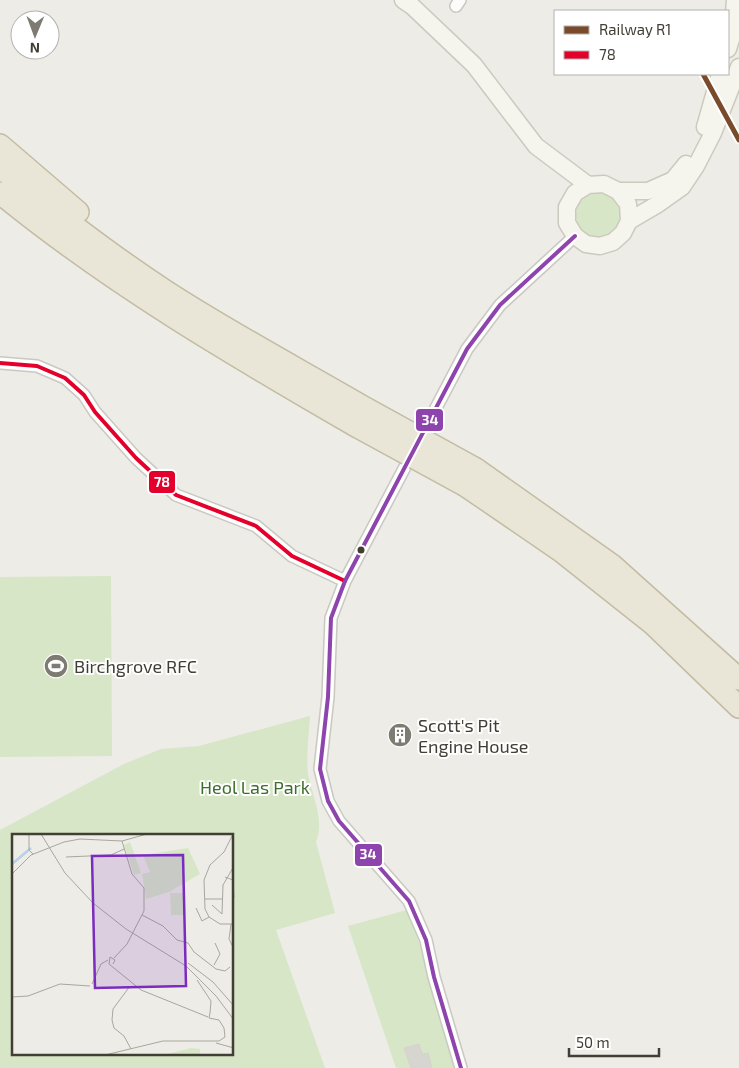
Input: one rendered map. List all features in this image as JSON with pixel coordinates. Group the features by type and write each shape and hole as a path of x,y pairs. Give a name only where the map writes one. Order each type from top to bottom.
{"highway":[{"path":"0,146 102,233 170,286 279,358 362,417"},
{"path":"0,167 51,209 166,291 279,358"},
{"path":"0,192 32,219"},
{"path":"0,198 164,312 210,341 362,417 471,478 612,565 739,679"},
{"path":"471,478 653,624 739,707"}],"main road":[{"path":"403,0 412,6 474,65 536,146 588,185"},
{"path":"729,46 738,22 734,13 734,0"},
{"path":"629,221 682,187 696,166 713,133 739,67"},
{"path":"618,191 648,191 673,180 686,164 704,130 720,75"},
{"path":"604,184 618,191 628,204 629,221 624,233 613,242 600,246 586,244 575,236 567,223 568,207 575,193 588,185 604,184"}],"street":[{"path":"461,1068 436,987 426,940 413,908 390,878 339,821 328,801 320,768 328,697 331,618 345,581 466,349 500,305 575,236"},
{"path":"0,363 37,366 65,378 84,396 113,441 176,495 256,526 292,556 345,581"}],"green space":[{"path":"594,193 602,193 614,199 620,215 614,231 602,237 594,237 582,231 576,219 576,211 582,199"},
{"name":"Birchgrove RFC","path":"111,576 112,756 0,757 0,577"},
{"name":"Heol Las Park","path":"310,716 307,767 317,808 319,825 316,842 335,913 276,930 325,1068 0,1068 0,830 124,764 161,749 199,746"},
{"path":"407,910 427,964 457,1068 396,1068 348,926"}],"building":[{"name":"Scott's Pit Engine House","path":"401,726 409,738 405,740 407,743 404,746 403,743 399,745 391,732"},
{"path":"419,1044 422,1054 428,1053 432,1068 411,1068 404,1048"}],"rail line":[{"name":"R1","path":"704,75 739,140"}],"transit line":[{"name":"34","path":"461,1068 434,977 426,940 409,901 339,821 328,801 320,769 328,697 331,618 345,581 467,349 500,305 575,236"},
{"name":"78","path":"0,363 37,366 65,378 84,395 95,412 136,458 176,495 256,526 292,556 345,581"}],"place":[{"name":"Birchgrove RFC","path":"56,666"},
{"name":"Scott's Pit Engine House","path":"400,735"}]}
